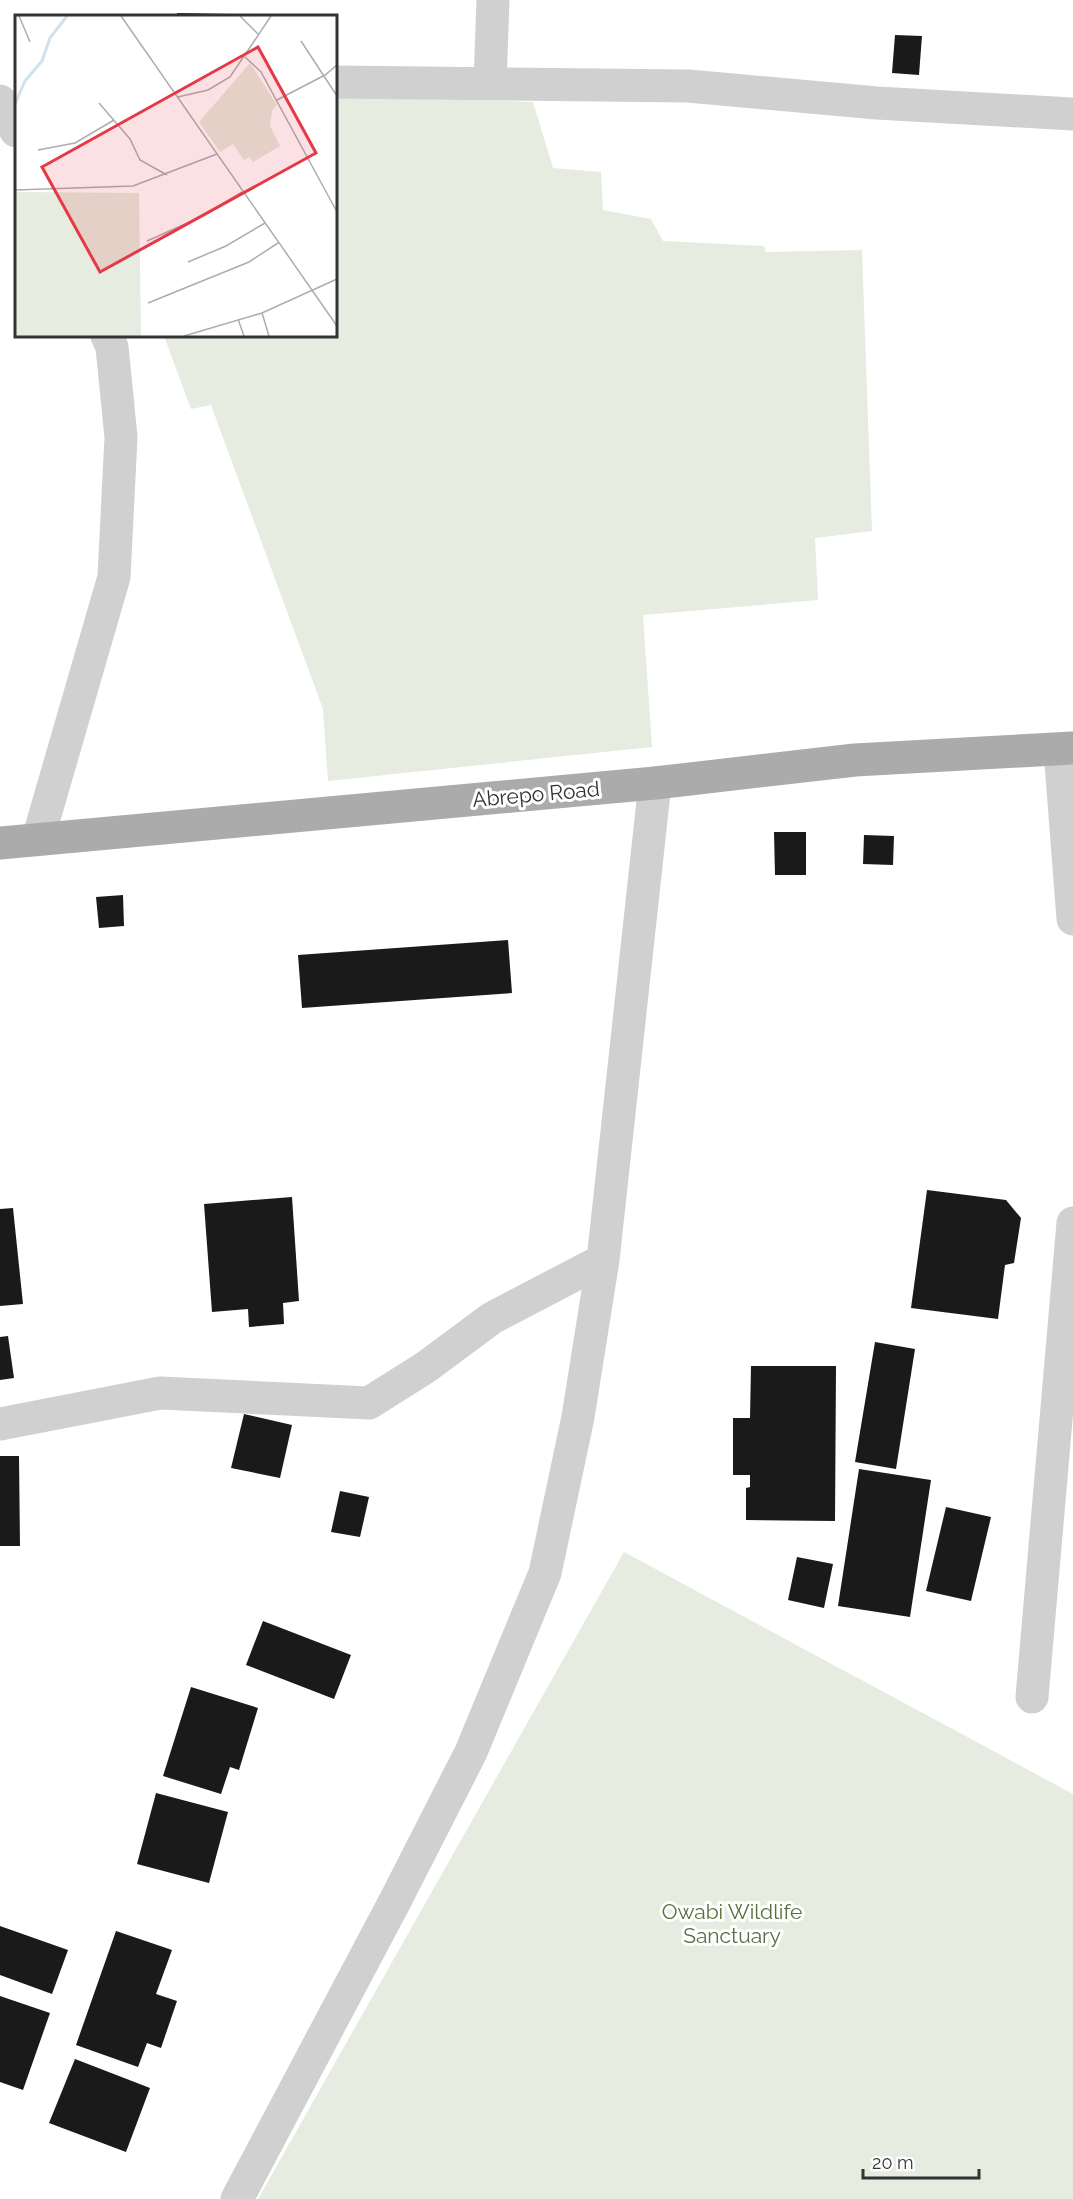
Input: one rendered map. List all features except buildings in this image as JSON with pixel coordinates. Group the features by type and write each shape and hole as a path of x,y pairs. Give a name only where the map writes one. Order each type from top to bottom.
{"main road":[{"name":"Abrepo Road","path":"0,843 655,783 855,760 1066,749"}],"street":[{"path":"490,83 493,0"},
{"path":"338,82 688,87 877,103 1073,114"},
{"path":"0,101 15,129"},
{"path":"38,839 114,577 122,437 112,347 108,338"},
{"path":"1066,749 1073,920"},
{"path":"237,2199 390,1911 471,1752 545,1573 578,1417 603,1260 655,783"},
{"path":"1032,1697 1073,1223"},
{"path":"0,1424 160,1393 369,1403 426,1367 492,1318 603,1260"}],"green space":[{"path":"338,98 533,102 553,168 601,172 603,210 651,219 663,241 764,246 766,252 862,250 872,531 815,538 818,600 643,615 652,747 328,781 323,709 211,405 191,409 165,338 338,338"},
{"name":"Owabi Wildlife Sanctuary","path":"624,1552 1073,1794 1073,2199 258,2199"}]}
